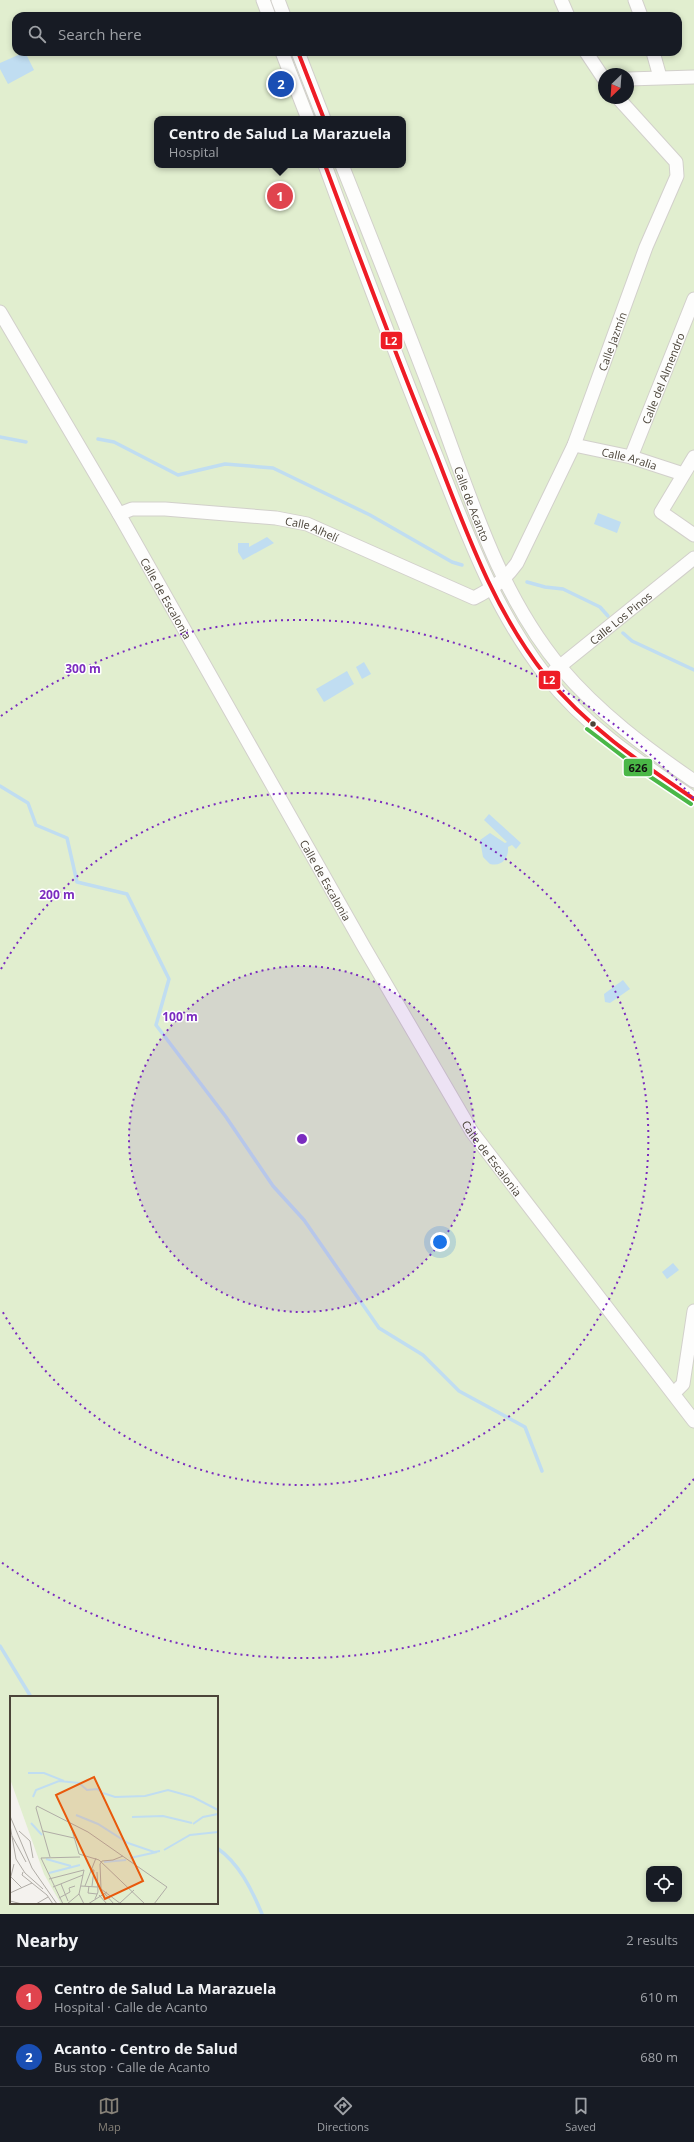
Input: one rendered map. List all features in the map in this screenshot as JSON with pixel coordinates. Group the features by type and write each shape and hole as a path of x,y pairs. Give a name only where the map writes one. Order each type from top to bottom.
{"street":[{"path":"263,0 268,12"},
{"path":"278,0 282,12"},
{"path":"561,0 566,12"},
{"path":"635,0 640,12"},
{"path":"284,56 307,116"},
{"path":"300,56 323,116"},
{"path":"589,56 598,70"},
{"path":"654,56 660,77"},
{"path":"634,78 694,77"},
{"name":"Calle Jazmín","path":"491,589 505,579 517,563 574,445 646,248 677,176 676,162 623,104"},
{"name":"Calle de Acanto","path":"326,168 395,354 491,589 508,621 547,677 591,724 650,768 694,798"},
{"name":"Calle de Acanto","path":"343,168 411,338 490,548 522,612 560,666 602,712 694,781"},
{"name":"Calle del Almendro","path":"631,457 694,299"},
{"name":"Calle de Escalonia","path":"0,312 119,514 364,947 472,1132 694,1421"},
{"name":"Calle Aralia","path":"574,445 631,457 683,474"},
{"path":"694,457 661,512 694,535"},
{"name":"Calle Alhelí","path":"119,514 132,509 165,509 276,518 307,524 474,598 491,589"},
{"name":"Calle Los Pinos","path":"547,677 694,558"},
{"path":"674,1393 683,1384 694,1311"}],"green space":[{"path":"0,0 694,0 694,1914 0,1914"}],"water":[{"path":"16,56 27,56 34,70 8,84 0,69 0,63"},
{"path":"598,513 621,522 617,533 594,524"},
{"path":"267,537 274,543 243,560 238,552 238,543 249,543 249,547"},
{"path":"364,662 371,674 362,679 356,667"},
{"path":"347,671 354,684 324,702 316,689"},
{"path":"489,814 521,843 516,849 512,845 508,847 507,855 504,861 494,865 490,864 483,857 480,840 490,833 505,843 507,842 484,820"},
{"path":"623,980 630,989 610,1003 605,1002 604,994"},
{"path":"673,1263 679,1270 667,1279 662,1272"}],"waterway":[{"path":"0,437 26,442"},
{"path":"98,439 114,442 178,475 225,464 273,468 370,515 452,562 462,565"},
{"path":"527,582 545,587 563,589 600,607 608,616"},
{"path":"623,633 632,641 694,670"},
{"path":"0,786 28,803 36,825 67,838 77,882 127,894 169,979 156,1025 226,1117 273,1186 304,1220 379,1328 423,1355 459,1391 525,1427 542,1471"},
{"path":"0,1646 30,1696"},
{"path":"218,1849 232,1861 238,1869 254,1896 262,1914"}],"transit line":[{"name":"L2","path":"300,56 323,116"},
{"name":"L2","path":"326,168 393,346 470,541 511,625 546,676 579,712 635,758 694,799"},
{"name":"626","path":"587,729 646,774 691,804"}],"place":[{"name":"Acanto - Centro de Salud","path":"281,84"},
{"name":"Centro de Salud La Marazuela","path":"280,196"}]}
